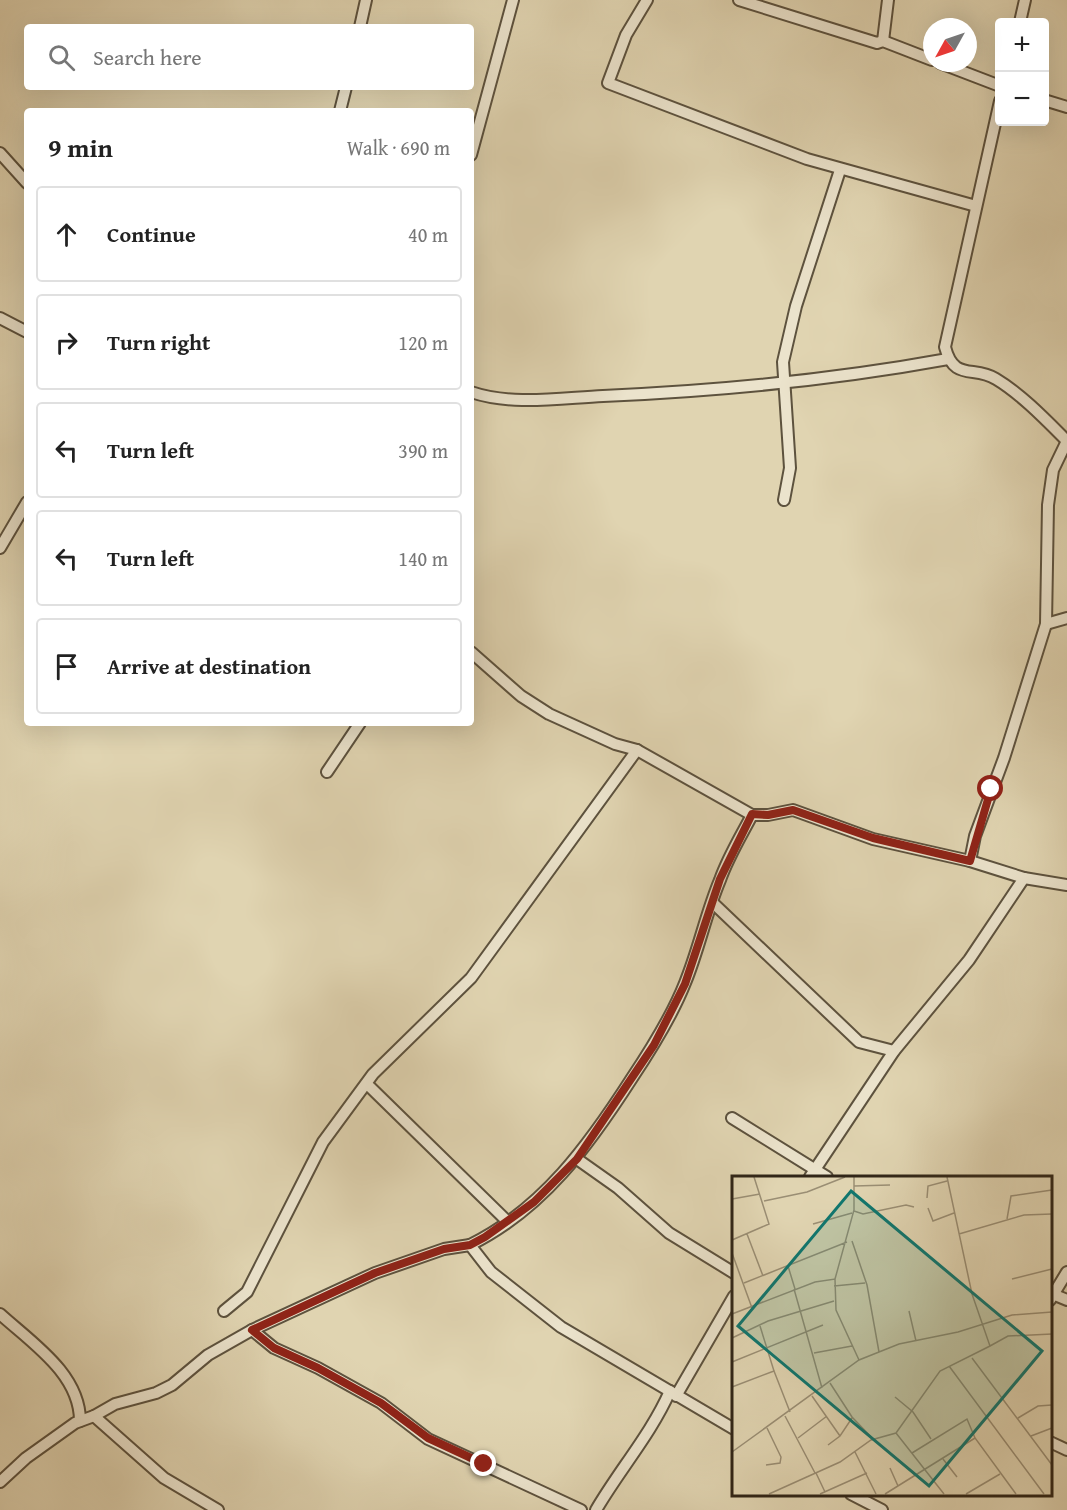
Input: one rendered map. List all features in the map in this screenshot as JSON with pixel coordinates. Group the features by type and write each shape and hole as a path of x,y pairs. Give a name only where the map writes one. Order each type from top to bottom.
{"street":[{"path":"361,24 366,0"},
{"path":"474,144 513,0"},
{"path":"647,0 626,35 608,83 840,170 976,206"},
{"path":"739,0 877,43 883,41 923,57"},
{"path":"883,41 888,0"},
{"path":"1021,18 1025,0"},
{"path":"963,72 995,84"},
{"path":"341,108 345,90"},
{"path":"1049,102 1067,107"},
{"path":"970,861 975,836 1004,758 1046,624 1048,505 1053,470 1067,441 994,378 956,369 948,359 945,347 995,119"},
{"path":"0,153 24,180"},
{"path":"784,500 790,468 783,362 796,306 840,170"},
{"path":"0,318 24,330"},
{"path":"474,393 486,397 537,399 685,393 871,373 948,359"},
{"path":"0,548 24,507"},
{"path":"1046,624 1067,618"},
{"path":"474,655 521,696 549,714 615,744 637,750 752,814 768,815 793,810 873,838 970,861 1024,879 1067,885"},
{"path":"327,772 358,726"},
{"path":"224,1311 247,1292 322,1142 373,1074 471,978 637,750"},
{"path":"0,1482 26,1458 80,1421 115,1404 156,1393 172,1385 208,1355 252,1330 375,1273 444,1249 470,1245 534,1202 577,1159 654,1045 685,984 720,879 752,814"},
{"path":"732,1118 812,1174 894,1051 969,960 1024,879"},
{"path":"712,903 859,1042 894,1051"},
{"path":"370,1087 507,1221"},
{"path":"577,1159 618,1188 669,1233 732,1272"},
{"path":"470,1245 490,1272 561,1327 732,1428"},
{"path":"1067,1272 1052,1295 1067,1300"},
{"path":"596,1510 629,1455 657,1420 732,1299"},
{"path":"0,1314 55,1365 70,1383 80,1406 80,1421"},
{"path":"252,1330 274,1348 318,1368 381,1403 428,1438 581,1510"},
{"path":"94,1416 164,1478 218,1510"},
{"path":"1052,1443 1067,1450"},
{"path":"853,1495 882,1510"}],"route":[{"path":"484,1464 428,1438 381,1403 318,1368 274,1348 252,1330 300,1310 375,1273 444,1249 470,1245 534,1202 577,1159 654,1045 685,984 720,879 752,814 768,815 783,810 793,810 873,838 970,861 975,836 991,789"}]}
